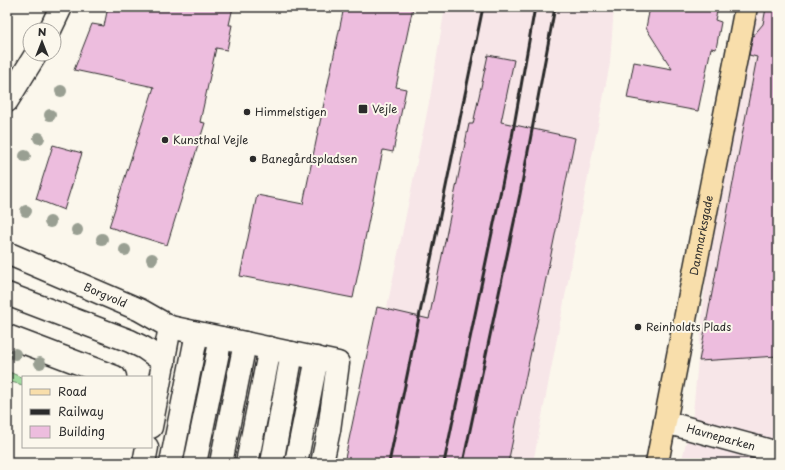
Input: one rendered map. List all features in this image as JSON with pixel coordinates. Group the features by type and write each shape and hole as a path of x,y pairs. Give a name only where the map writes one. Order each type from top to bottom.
{"main road":[{"name":"Danmarksgade","path":"656,463 746,7"}],"street":[{"path":"54,22 61,7"},
{"path":"7,101 31,62"},
{"name":"Borgvold","path":"7,253 140,310 170,327 327,361"},
{"path":"7,294 130,341 144,348 164,362"},
{"path":"152,415 154,392 164,362 170,327"},
{"path":"171,463 197,333"},
{"path":"7,336 112,376"},
{"path":"195,463 221,338"},
{"path":"221,463 245,343"},
{"path":"247,463 270,348"},
{"path":"272,463 292,353"},
{"path":"296,463 327,361"},
{"path":"322,463 329,430 327,361"},
{"name":"Havneparken","path":"665,422 778,453"},
{"path":"144,463 148,448"}],"shaded area":[{"path":"445,7 614,7 610,63 533,463 355,463 430,98"},
{"path":"746,7 778,7 778,463 681,463 693,413 724,80"}],"green space":[{"path":"7,371 22,378 22,385 7,381"}],"building":[{"path":"108,7 233,7 229,25 232,25 227,50 216,48 200,122 205,123 167,245 109,227 154,87 74,70 92,24 104,26"},
{"path":"344,7 413,7 396,87 406,89 393,152 383,150 353,298 240,276 257,195 303,204"},
{"path":"650,7 718,7 715,20 721,22 716,49 711,48 698,111 627,98 634,62 672,69 646,28"},
{"path":"778,7 778,356 699,361 757,57 749,55 753,36 763,24 766,8 776,9"},
{"path":"488,55 514,60 501,122 575,138 508,463 344,463 377,307 429,319 469,124 473,124"},
{"path":"53,145 82,153 64,210 36,199"}],"railway":[{"path":"389,463 483,7"},
{"path":"444,463 512,137 535,7"},
{"path":"463,463 520,194 555,7"}],"place":[{"name":"Vejle","path":"363,109"},
{"name":"Himmelstigen","path":"247,112"},
{"name":"Kunsthal Vejle","path":"165,140"},
{"name":"Banegårdspladsen","path":"253,159"},
{"name":"Reinholdts Plads","path":"638,327"}]}
